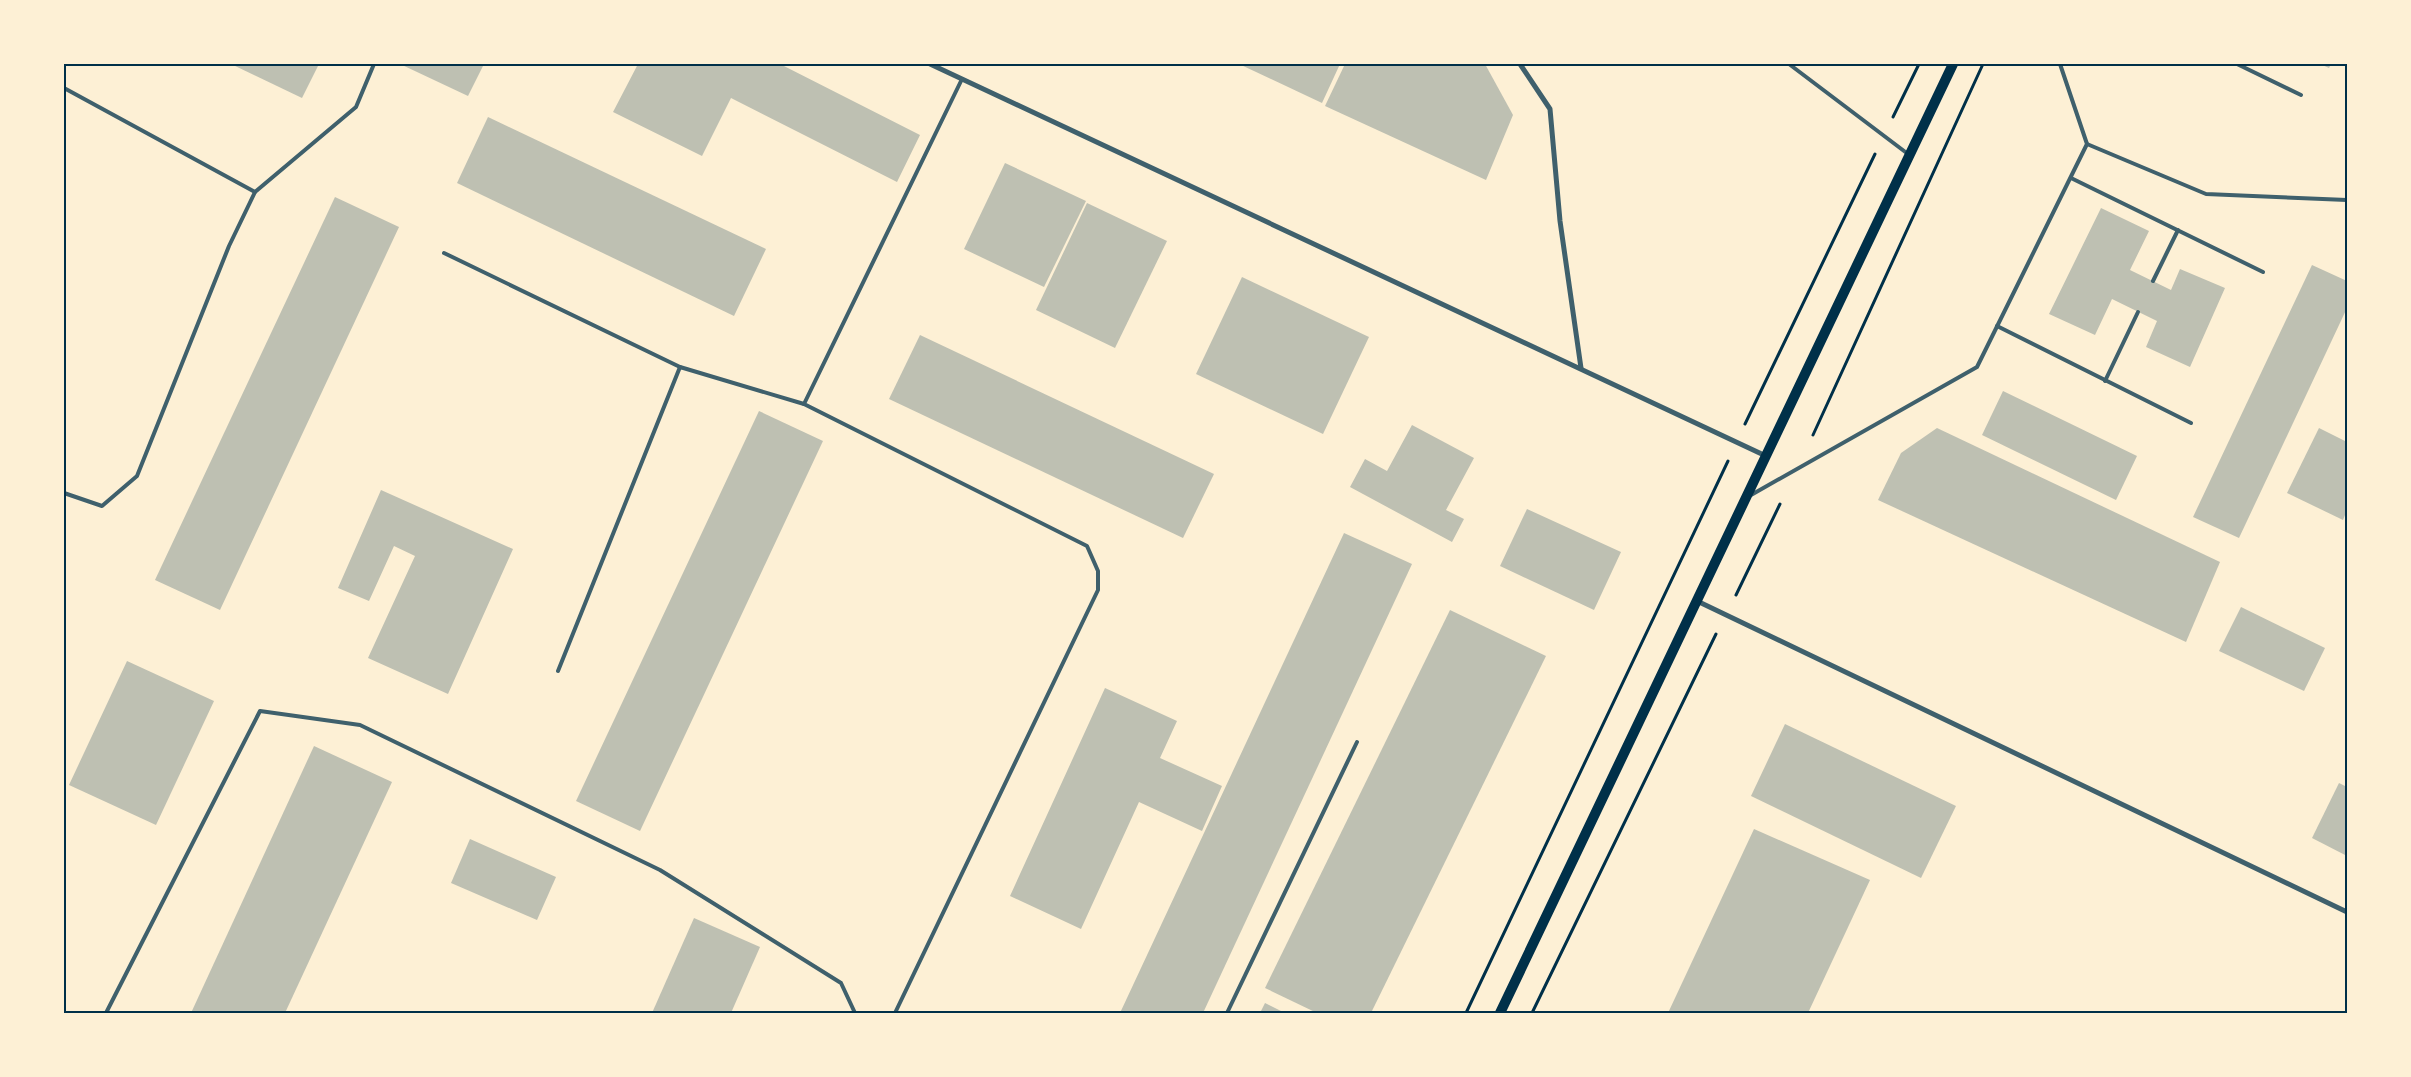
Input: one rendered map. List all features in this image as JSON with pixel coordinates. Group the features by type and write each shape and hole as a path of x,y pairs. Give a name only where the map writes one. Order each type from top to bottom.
{"main road":[{"path":"1500,1013 1953,64"}],"street":[{"path":"930,64 1766,456"},
{"path":"1520,64 1550,109 1560,221 1581,368"},
{"path":"1697,601 2347,912"}],"lane":[{"path":"64,493 102,506 137,476 229,246 255,192 356,107 374,64"},
{"path":"1790,64 1910,155"},
{"path":"1746,498 1977,367 2087,144 2060,64"},
{"path":"2237,64 2301,95"},
{"path":"804,404 962,79"},
{"path":"64,88 255,192"},
{"path":"2087,144 2206,194 2347,200"},
{"path":"2071,178 2263,272"},
{"path":"2153,281 2178,230"},
{"path":"444,253 680,367 804,404 1087,546 1098,571 1098,590 895,1013"},
{"path":"2105,380 2138,312"},
{"path":"1998,326 2191,423"},
{"path":"558,671 680,367"},
{"path":"106,1013 260,711 360,726 660,870 841,983 855,1013"},
{"path":"1227,1013 1357,742"}],"path":[{"path":"1466,1013 1736,442 1919,64"},
{"path":"1532,1013 1798,468 1983,64"}],"building":[{"path":"231,64 319,64 302,98"},
{"path":"400,64 484,64 468,96"},
{"path":"638,64 780,64 920,135 897,182 731,98 702,156 613,112"},
{"path":"1239,64 1340,64 1322,103"},
{"path":"1345,64 1485,64 1513,115 1486,180 1325,106"},
{"path":"2320,64 2331,64 2329,68"},
{"path":"488,117 766,249 734,316 457,183"},
{"path":"1005,163 1086,201 1044,287 964,249"},
{"path":"335,197 399,227 220,610 155,580"},
{"path":"1087,203 1167,241 1115,348 1036,310"},
{"path":"2101,208 2149,231 2130,270 2171,290 2180,269 2225,288 2190,367 2146,347 2157,321 2112,299 2095,335 2049,314"},
{"path":"2312,265 2347,281 2347,308 2239,538 2193,517"},
{"path":"1242,277 1369,337 1323,434 1196,374"},
{"path":"920,335 1214,474 1183,538 889,399"},
{"path":"2003,391 2137,456 2116,500 1982,435"},
{"path":"759,411 823,441 640,831 576,801"},
{"path":"1412,425 1474,458 1446,510 1464,519 1452,542 1350,487 1365,459 1387,471"},
{"path":"1937,428 2220,562 2186,642 1878,500 1901,453"},
{"path":"2319,428 2347,442 2347,510 2343,520 2287,493"},
{"path":"381,490 513,549 448,694 368,658 415,556 394,546 369,601 338,588"},
{"path":"1527,509 1621,552 1594,610 1500,566"},
{"path":"1344,533 1412,564 1203,1013 1120,1013"},
{"path":"2241,607 2325,648 2304,691 2219,651"},
{"path":"1450,610 1546,656 1371,1013 1317,1013 1265,988"},
{"path":"127,661 214,701 156,825 69,785"},
{"path":"1105,688 1177,721 1160,758 1222,786 1202,831 1139,802 1081,929 1010,896"},
{"path":"1785,724 1956,806 1921,878 1751,796"},
{"path":"314,746 392,782 285,1013 191,1013"},
{"path":"2339,783 2347,787 2347,856 2312,838"},
{"path":"1754,829 1870,880 1808,1013 1668,1013"},
{"path":"470,839 556,877 537,920 451,883"},
{"path":"694,918 760,947 731,1013 652,1013"},
{"path":"1265,1003 1285,1013 1260,1013"}]}
